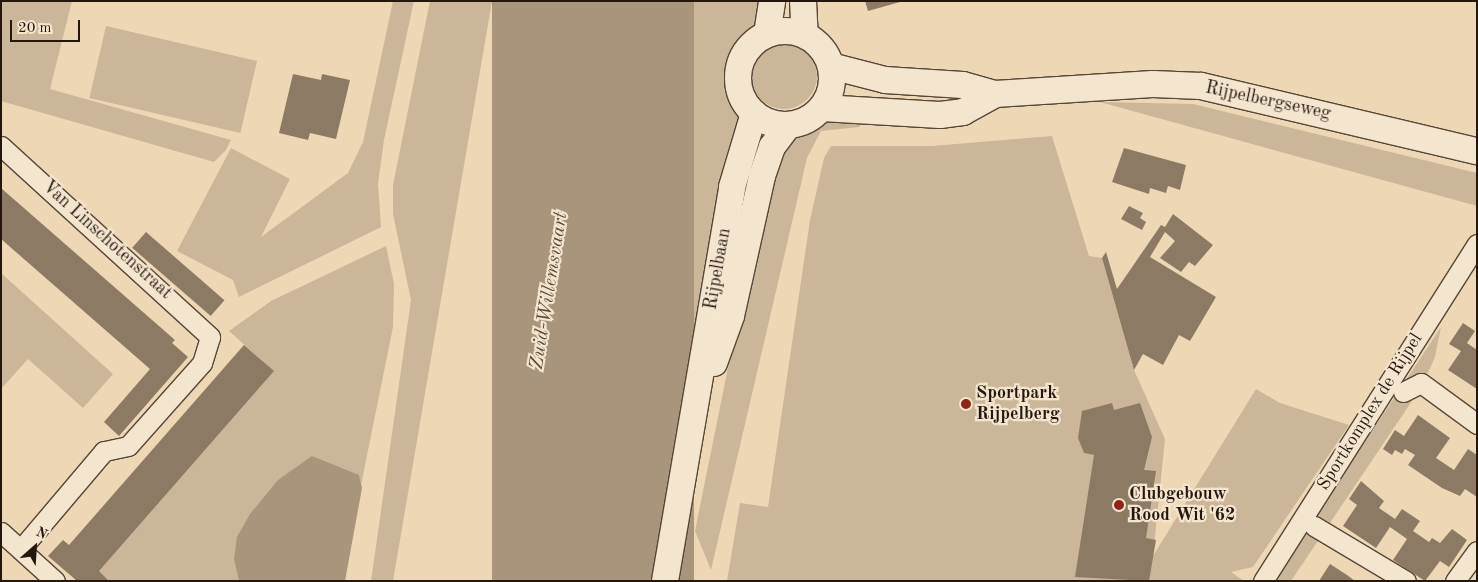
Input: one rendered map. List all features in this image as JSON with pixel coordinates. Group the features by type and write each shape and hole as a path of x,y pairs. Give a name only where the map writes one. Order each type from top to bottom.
{"main road":[{"path":"768,34 772,1"},
{"path":"803,1 805,35"},
{"path":"768,34 805,35 821,48 831,66 829,95 822,108 787,126 754,114 739,90 740,63 756,40 768,34"},
{"name":"Rijpelbergseweg","path":"831,66 885,80 964,84 995,94 1153,84 1201,86 1477,151"},
{"name":"Rijpelbergseweg","path":"822,108 940,115 964,112 995,94"},
{"name":"Rijpelbaan","path":"665,581 732,187 754,114"},
{"name":"Rijpelbaan","path":"691,427 731,316 762,176 772,147 787,126"}],"street":[{"name":"Van Linschotenstraat","path":"1,146 210,337 209,348 196,370 128,446 104,451 21,549"},
{"name":"Sportkomplex de Rijpel","path":"1263,581 1477,244"},
{"path":"1404,392 1421,383 1477,424"},
{"path":"1314,526 1406,581"},
{"path":"1,532 55,581"},
{"path":"1455,581 1477,551"}],"shaded area":[{"path":"1,1 72,1 50,89 231,140 226,150 214,162 1,101"},
{"path":"393,1 414,1 384,140 378,184 381,227 239,297 233,280 177,251 231,148 290,179 261,237 348,173 363,142"},
{"path":"430,1 492,1 393,581 371,581 411,300 393,214 393,185"},
{"path":"694,1 766,1 759,26 740,40 728,69 728,86 741,118 724,173 650,581 598,581"},
{"path":"106,26 257,61 240,133 89,98"},
{"path":"778,43 790,43 802,48 812,58 817,70 815,89 802,104 790,109 778,109 766,104 756,94 751,82 751,70 756,58 766,48"},
{"path":"1100,102 1193,104 1477,173 1477,206"},
{"path":"824,116 867,116 859,127 821,131 807,158 711,570 695,531 750,259 787,133 803,130"},
{"name":"Sportpark Rijpelberg","path":"1052,136 1089,256 1102,258 1134,370 1165,439 1153,556 1256,389 1280,403 1349,425 1253,567 1231,572 1244,581 727,581 740,503 768,507 810,220 824,158 831,146 932,146"},
{"path":"386,246 394,284 393,327 361,485 359,475 234,560 239,581 106,581 92,568 268,366 229,331 271,301"},
{"path":"1,273 113,374 83,408 28,359 1,389"},
{"path":"1441,327 1435,357 1422,386 1291,581 1273,581"}],"water":[{"name":"Zuid-Willemsvaart","path":"492,1 694,1 694,581 492,581"},
{"path":"312,456 359,475 362,488 345,581 239,581 234,560 237,537 250,514 278,480"}],"building":[{"path":"865,1 900,1 900,2 868,11"},
{"path":"293,74 321,80 322,74 350,80 336,139 310,133 308,140 279,133"},
{"path":"1124,148 1186,165 1180,190 1168,186 1166,193 1150,188 1149,194 1112,182"},
{"path":"1,188 175,340 172,343 188,357 119,436 104,422 150,369 1,239"},
{"path":"1129,206 1143,213 1140,218 1146,222 1142,230 1121,219"},
{"path":"1173,214 1213,245 1195,266 1189,262 1181,272 1160,258 1175,241 1165,232 1150,257 1216,297 1190,341 1179,335 1163,365 1143,354 1134,370 1102,258 1106,252 1117,289 1161,225 1165,227"},
{"path":"146,232 224,300 211,316 132,248"},
{"path":"1463,323 1475,331 1467,343 1477,350 1477,389 1448,370 1461,351 1449,344"},
{"path":"244,345 274,371 99,571 109,581 77,581 48,556 63,540 69,545"},
{"name":"Clubgebouw Rood Wit '62","path":"1112,403 1114,410 1140,403 1152,437 1144,470 1156,471 1146,538 1156,540 1149,581 1075,577 1094,455 1084,453 1078,438 1082,411"},
{"path":"1418,415 1450,438 1436,458 1454,470 1468,449 1477,455 1477,497 1465,489 1460,496 1442,488 1408,465 1415,455 1405,449 1402,454 1395,450 1392,455 1383,449 1395,430 1404,436"},
{"path":"1361,481 1384,501 1379,508 1395,519 1402,509 1420,521 1413,531 1429,542 1432,538 1440,543 1452,529 1467,540 1449,567 1440,561 1425,581 1393,560 1407,539 1390,527 1376,548 1343,526 1357,505 1349,499"},
{"path":"1330,564 1347,575 1355,581 1319,581"}],"place":[{"name":"Sportpark Rijpelberg","path":"966,404"},
{"name":"Clubgebouw Rood Wit '62","path":"1119,505"}]}
